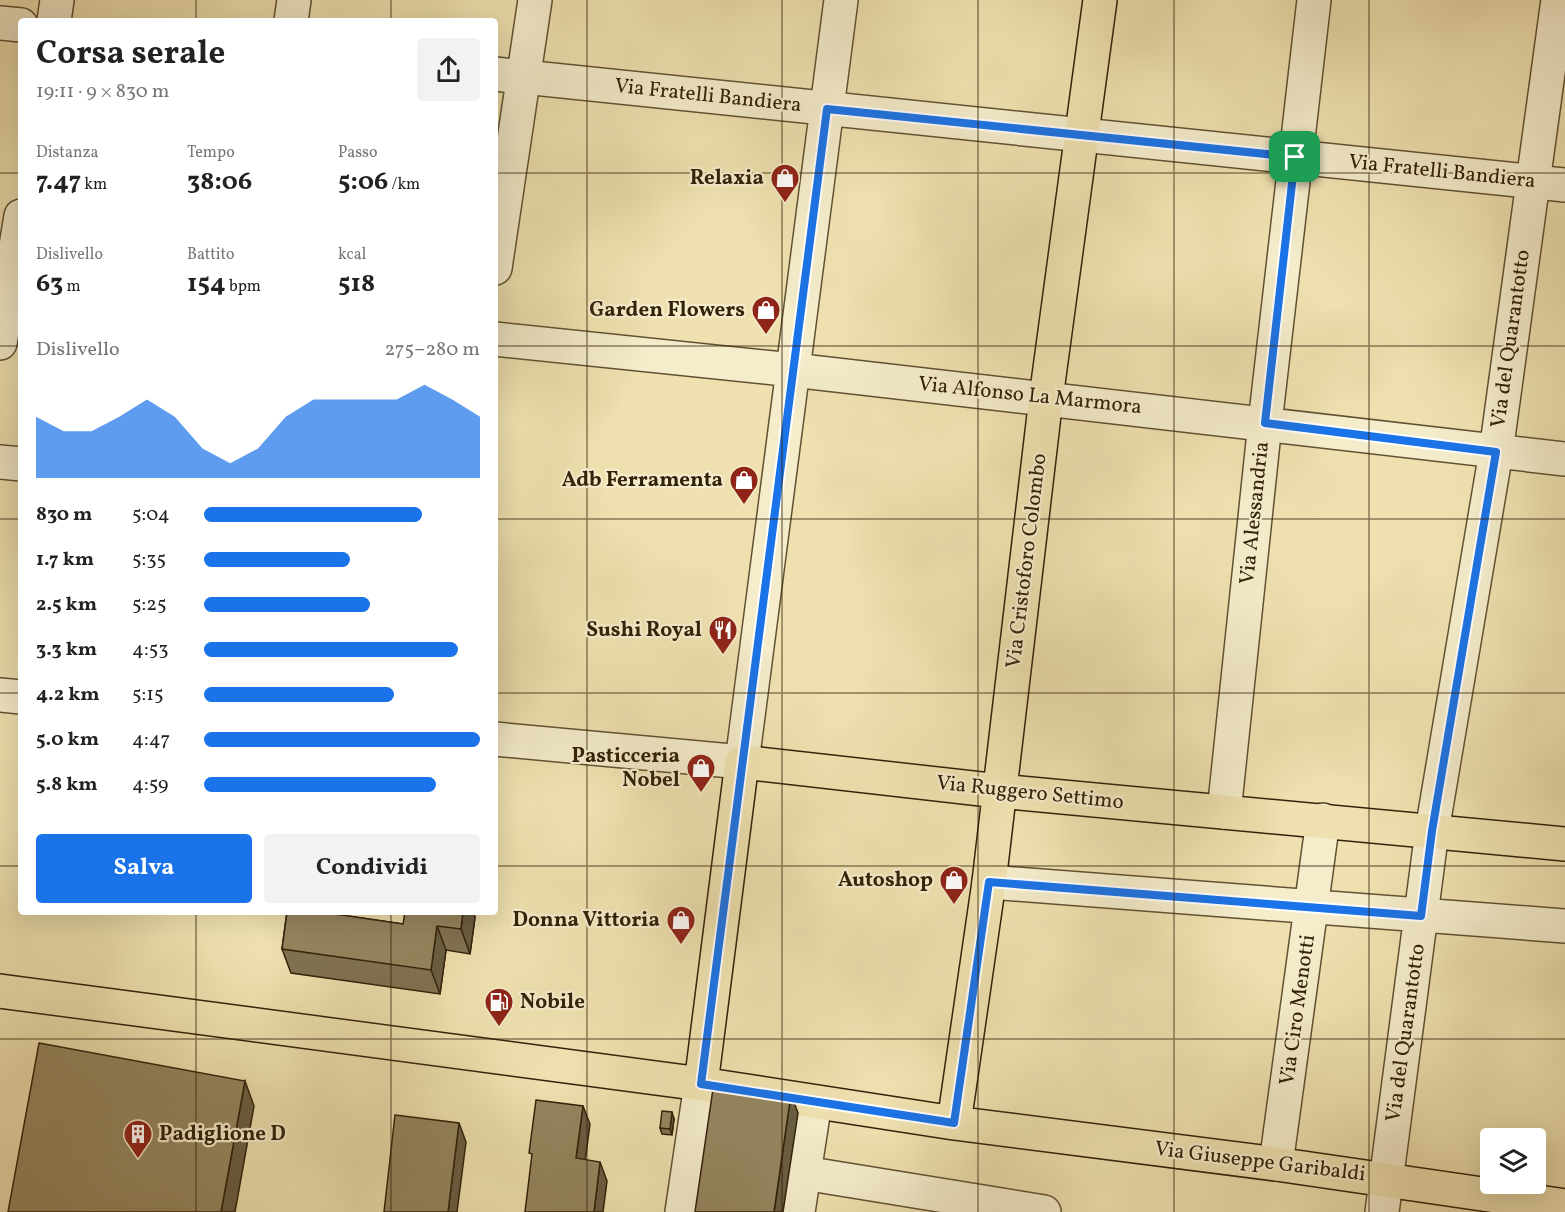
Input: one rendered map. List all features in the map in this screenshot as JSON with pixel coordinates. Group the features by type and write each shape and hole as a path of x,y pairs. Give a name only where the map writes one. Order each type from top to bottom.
{"main road":[{"name":"Via Cristoforo Colombo","path":"954,1123 989,882 1047,398 1101,0"},
{"name":"Via Ruggero Settimo","path":"742,762 999,791 1565,844"},
{"path":"701,1084 742,762"},
{"name":"Via Giuseppe Garibaldi","path":"0,991 701,1084 954,1123 1276,1164 1565,1206"}],"street":[{"path":"54,18 57,0"},
{"path":"291,18 294,0"},
{"path":"498,227 509,76 535,0"},
{"path":"742,762 841,0"},
{"name":"Via Alessandria","path":"1224,812 1265,423 1314,0"},
{"name":"Via del Quarantotto","path":"1382,1212 1432,831 1496,452 1558,0"},
{"path":"0,23 18,25"},
{"name":"Via Fratelli Bandiera","path":"509,76 1565,185"},
{"path":"0,343 18,238"},
{"name":"Via Alfonso La Marmora","path":"498,339 793,369 1565,459"},
{"path":"0,462 18,464"},
{"path":"0,695 18,697"},
{"name":"Via Ruggero Settimo","path":"498,739 742,762"},
{"name":"Via Ciro Menotti","path":"1276,1164 1323,820"},
{"path":"989,882 1565,926"},
{"path":"682,1212 701,1084"},
{"path":"798,1212 815,1102"},
{"path":"804,1173 1044,1212"}],"building":[{"path":"287,915 342,915 403,924 404,915 463,915 461,929 437,926 431,970 282,949"},
{"name":"Padiglione D","path":"39,1043 245,1081 221,1212 8,1212"},
{"path":"714,1082 791,1094 774,1212 695,1212"},
{"path":"536,1100 583,1106 576,1158 600,1162 594,1212 525,1212"},
{"path":"662,1111 672,1112 670,1129 660,1128"},
{"path":"395,1115 459,1123 448,1212 384,1212"}],"place":[{"name":"Relaxia","path":"785,204"},
{"name":"Garden Flowers","path":"766,336"},
{"name":"Adb Ferramenta","path":"744,506"},
{"name":"Sushi Royal","path":"723,656"},
{"name":"Pasticceria Nobel","path":"701,794"},
{"name":"Autoshop","path":"954,906"},
{"name":"Donna Vittoria","path":"681,946"},
{"name":"Nobile","path":"499,1028"},
{"name":"Padiglione D","path":"138,1160"}],"route":[{"path":"827,109 1295,157 1265,423 1496,452 1432,831 1421,916 989,882 954,1123 701,1084 827,109"}]}
